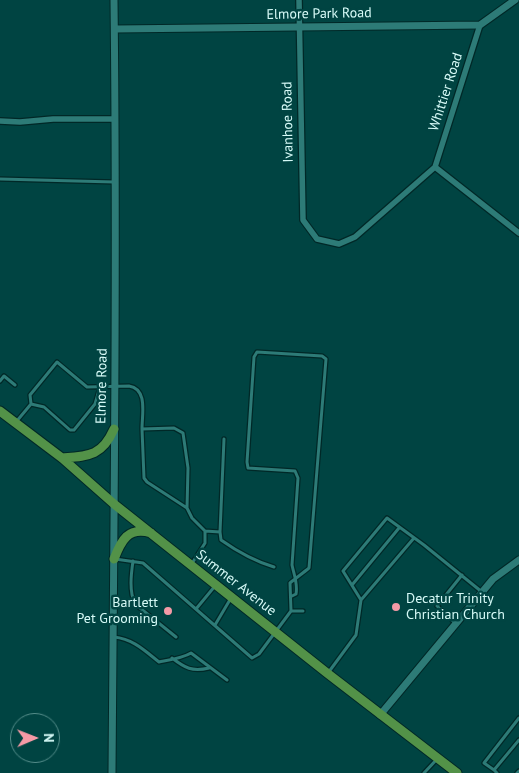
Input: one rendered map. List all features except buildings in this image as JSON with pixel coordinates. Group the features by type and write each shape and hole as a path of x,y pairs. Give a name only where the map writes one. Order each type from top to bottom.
{"main road":[{"name":"Summer Avenue","path":"0,412 62,458 114,504 191,566 380,715 457,773"},
{"path":"62,458 96,453 105,445 114,429"},
{"path":"114,559 121,542 126,536 139,532 151,534"}],"street":[{"name":"Elmore Road","path":"112,773 116,321 114,0"},
{"name":"Ivanhoe Road","path":"299,0 303,220 318,239 339,244 356,237 435,167"},
{"path":"480,25 515,0"},
{"name":"Elmore Park Road","path":"115,29 480,25"},
{"name":"Whittier Road","path":"435,167 480,25"},
{"path":"0,121 114,119"},
{"path":"435,167 519,233"},
{"path":"380,715 493,579 519,560"}],"lane":[{"path":"0,179 115,182"},
{"path":"114,559 143,563 252,658 259,654 291,611 292,596 290,583 295,579 309,568 326,359 322,356 257,352 254,356 248,468 295,471 298,478 292,565 295,579 297,583 296,594 292,596"},
{"path":"15,424 31,404 30,395 57,362 87,387 136,387 142,396 144,478 147,482 187,508"},
{"path":"0,381 4,376 15,385"},
{"path":"31,404 44,407 70,430 74,430 95,404 100,387"},
{"path":"142,428 174,428 183,433 188,468 187,508 192,518 204,531 205,544 191,566"},
{"path":"224,439 221,540 240,553 274,567"},
{"path":"361,600 343,571 387,518 482,592"},
{"path":"352,585 399,528"},
{"path":"204,531 220,532"},
{"path":"327,673 356,636 361,600 414,538"},
{"path":"133,561 131,583 132,598 135,604 176,637"},
{"path":"456,624 437,606 462,575"},
{"path":"196,609 216,585"},
{"path":"215,625 231,597"},
{"path":"291,611 303,611"},
{"path":"113,637 124,638 136,643 159,662 172,658 183,658 191,652 226,680"},
{"path":"172,658 187,668 202,670 210,667"},
{"path":"519,718 484,763 495,772 519,740"},
{"path":"424,773 438,758"}],"place":[{"name":"Decatur Trinity Christian Church","path":"396,607"},
{"name":"Bartlett Pet Grooming","path":"168,611"}]}
